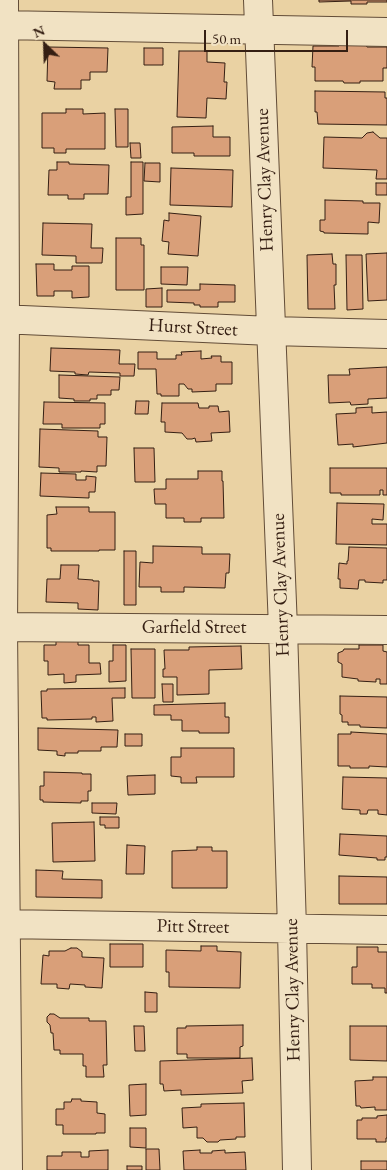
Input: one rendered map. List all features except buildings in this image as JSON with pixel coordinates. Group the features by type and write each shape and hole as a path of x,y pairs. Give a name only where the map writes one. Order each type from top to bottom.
{"street":[{"name":"Henry Clay Avenue","path":"258,0 283,628 297,1170"},
{"path":"8,1170 3,924 3,17 258,30 387,32"},
{"name":"Hurst Street","path":"3,319 271,331 387,334"},
{"name":"Garfield Street","path":"2,627 387,630"},
{"name":"Pitt Street","path":"3,924 387,930"}]}
